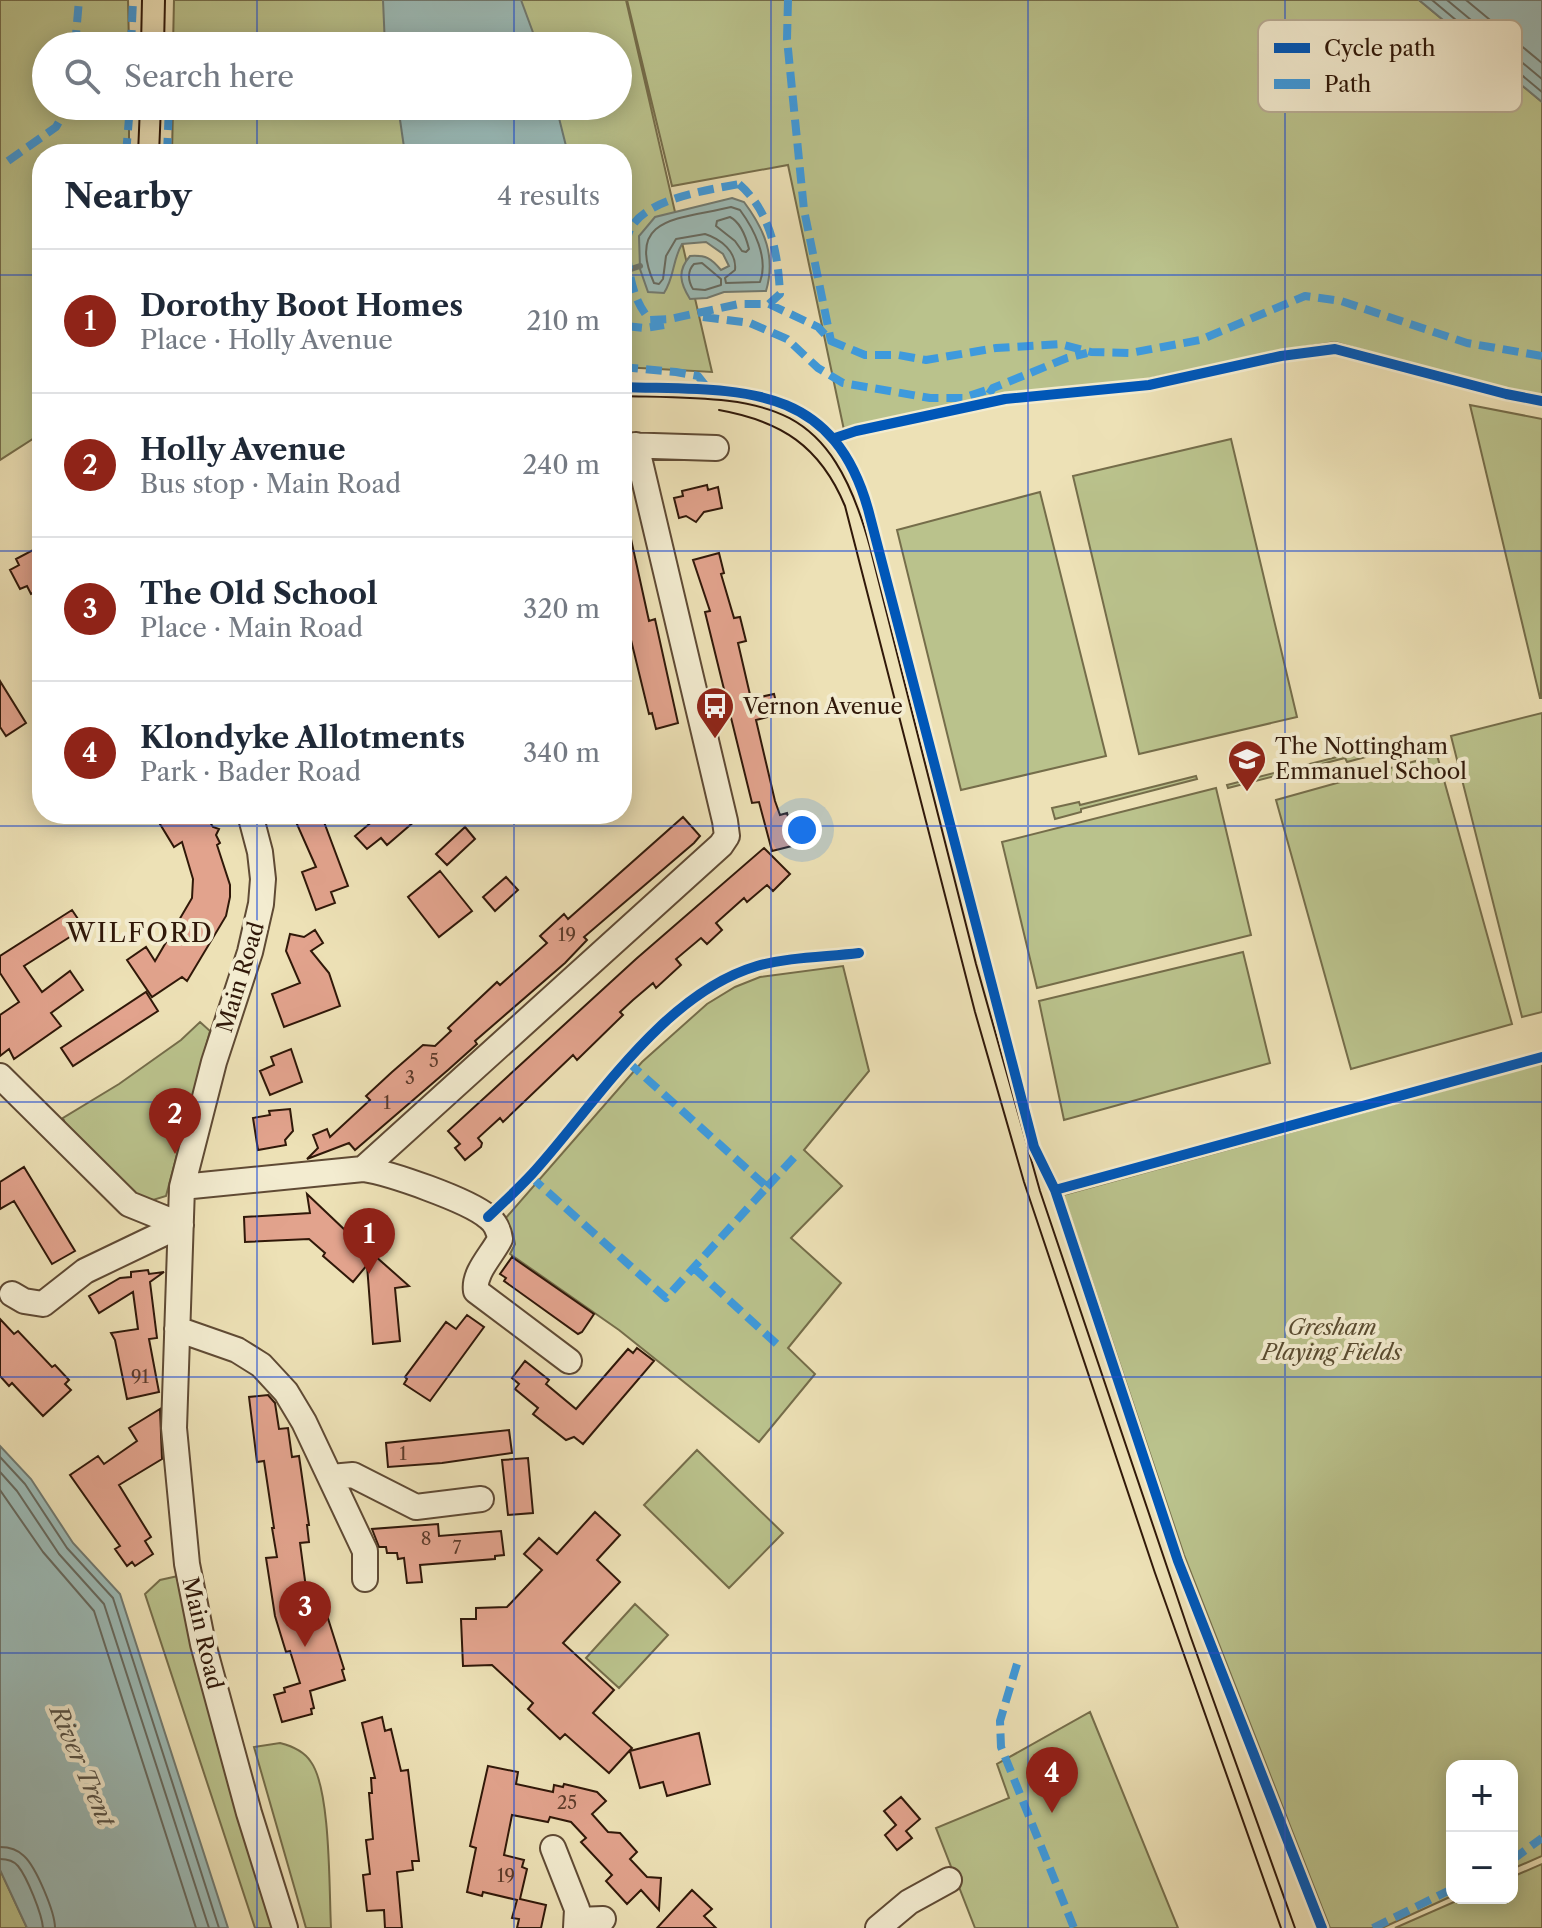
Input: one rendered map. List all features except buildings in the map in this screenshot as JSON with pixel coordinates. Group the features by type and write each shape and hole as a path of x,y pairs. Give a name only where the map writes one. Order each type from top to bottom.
{"street":[{"path":"632,445 716,448"},
{"path":"363,1169 721,845 727,836 722,806 632,457"},
{"name":"Main Road","path":"253,824 263,879 261,904 250,952 214,1062 182,1187 174,1428 187,1564 203,1644 285,1928"},
{"path":"0,1076 129,1204 181,1225"},
{"path":"182,1187 363,1169 378,1171 439,1193 488,1217 499,1233 500,1239 474,1285 476,1291 569,1361"},
{"path":"12,1294 24,1301 43,1304 85,1271 181,1225"},
{"path":"177,1329 237,1350 261,1365 286,1392 331,1477 339,1501 365,1551 367,1579"},
{"path":"331,1477 353,1475 416,1507 481,1500"},
{"path":"553,1848 573,1898 577,1924 603,1919"},
{"path":"878,1928 909,1902 949,1880"}],"green space":[{"path":"0,0 128,0 129,32 32,32 32,120 129,120 129,144 32,144 32,439 0,460"},
{"path":"174,0 626,0 712,372 632,368 632,144 172,144 173,120 632,120 632,32 173,32"},
{"path":"627,0 1419,0 1443,20 1258,20 1258,112 1522,112 1522,85 1542,102 1542,395 1464,380 1335,342 1134,382 844,430 788,165 672,186"},
{"path":"1470,405 1542,419 1541,698 1540,698"},
{"path":"1231,439 1297,717 1139,754 1073,476"},
{"path":"1040,492 1106,756 961,790 897,530"},
{"path":"1542,713 1542,1012 1522,1017 1451,736"},
{"path":"1370,745 1373,755 1347,762 1345,758 1228,788 1227,785 1345,755 1344,751"},
{"path":"1437,755 1512,1024 1351,1069 1276,800"},
{"path":"1196,776 1197,779 1081,809 1081,812 1055,819 1052,808 1079,802 1080,805"},
{"path":"1216,788 1251,935 1037,988 1002,842"},
{"path":"1243,952 1270,1063 1064,1120 1039,1001"},
{"path":"843,966 869,1071 804,1150 842,1186 791,1238 841,1283 788,1348 815,1374 759,1442 619,1330 510,1254 515,1244 504,1220 642,1062 707,1004 735,987 760,977"},
{"path":"200,1022 210,1031 166,1196 153,1200 134,1196 66,1126 63,1118 119,1084 181,1040"},
{"name":"Gresham Playing Fields","path":"1542,1063 1542,1856 1518,1866 1518,1760 1446,1760 1446,1899 1382,1928 1330,1928 1184,1555 1063,1195"},
{"path":"697,1450 783,1533 729,1588 644,1505"},
{"path":"178,1576 208,1710 275,1928 255,1928 145,1594 160,1580"},
{"path":"635,1604 668,1635 619,1688 586,1658"},
{"path":"1090,1712 1178,1928 975,1928 936,1828 1009,1798 997,1764"},
{"path":"280,1743 305,1755 318,1776 326,1817 331,1928 306,1928 254,1747"},
{"path":"1542,1864 1542,1928 1395,1928 1449,1904 1518,1904 1518,1874"},
{"path":"0,1870 2,1874 27,1928 0,1928"}],"water":[{"path":"383,0 521,0 533,32 384,32"},
{"path":"1419,0 1542,0 1542,102 1522,85 1522,20 1443,20"},
{"path":"400,120 560,120 566,144 404,144"},
{"path":"732,198 744,202 767,244 770,267 766,291 724,292 707,298 690,299 681,277 690,256 708,258 721,270 729,266 723,254 706,242 682,244 664,293 648,292 640,269 639,236 655,217"},
{"name":"River Trent","path":"0,1446 31,1479 73,1543 120,1594 228,1928 27,1928 0,1870"}],"waterway":[{"path":"632,269 640,266"}],"tram line":[{"path":"141,32 142,0"},
{"path":"164,32 165,0"},
{"path":"138,144 139,120"},
{"path":"159,144 160,120"},
{"path":"632,396 714,399 751,405 783,415 810,432 833,459 853,496 870,547 976,964 1040,1191 1190,1635 1295,1928"},
{"path":"719,410 761,421 796,440 823,467 845,506 975,1012 1024,1182 1155,1573 1281,1928"}],"marked path":[{"path":"76,32 79,0"},
{"path":"132,32 133,0"},
{"path":"788,0 787,39 804,210 831,341"},
{"path":"32,144 56,127 60,120"},
{"path":"127,144 129,120"},
{"path":"167,144 168,120"},
{"path":"8,161 32,144"},
{"path":"632,283 638,302 650,320 670,319 739,304 769,304 780,294 771,234 759,207 739,184"},
{"path":"632,226 640,216 666,202 739,184"},
{"path":"769,304 818,327 831,341 865,355 898,355 926,360 996,348 1060,344 1091,352 1130,353 1200,340 1305,296 1341,301 1467,343 1542,356"},
{"path":"703,317 750,323 787,339 818,368 843,383 930,398 963,398 993,388"},
{"path":"632,327 664,325"},
{"path":"989,394 993,388 1087,353"},
{"path":"632,368 698,376 709,390"},
{"path":"530,1176 666,1298 767,1187 628,1062"},
{"path":"767,1187 799,1152"},
{"path":"694,1268 780,1347"},
{"path":"1017,1664 1000,1721 1001,1747 1074,1928"},
{"path":"1518,1856 1542,1838"},
{"path":"1373,1928 1446,1892"}],"cycle path":[{"path":"835,438 1005,399 1149,385 1281,356 1335,349 1542,401"},
{"path":"632,387 702,389 773,400 803,414 830,435 851,466 868,509 1034,1147 1055,1190 1178,1561 1322,1928"},
{"path":"488,1217 532,1174 632,1055 691,1001 723,980 757,966 859,953"},
{"path":"1055,1190 1542,1057"}],"place":[{"name":"Vernon Avenue","path":"715,740"},
{"name":"The Nottingham Emmanuel School","path":"1247,793"},
{"name":"Holly Avenue","path":"175,1154"},
{"name":"Dorothy Boot Homes","path":"369,1274"},
{"name":"The Old School","path":"305,1647"},
{"name":"Klondyke Allotments","path":"1052,1813"}],"district":[{"name":"WILFORD","path":"140,933"}]}
